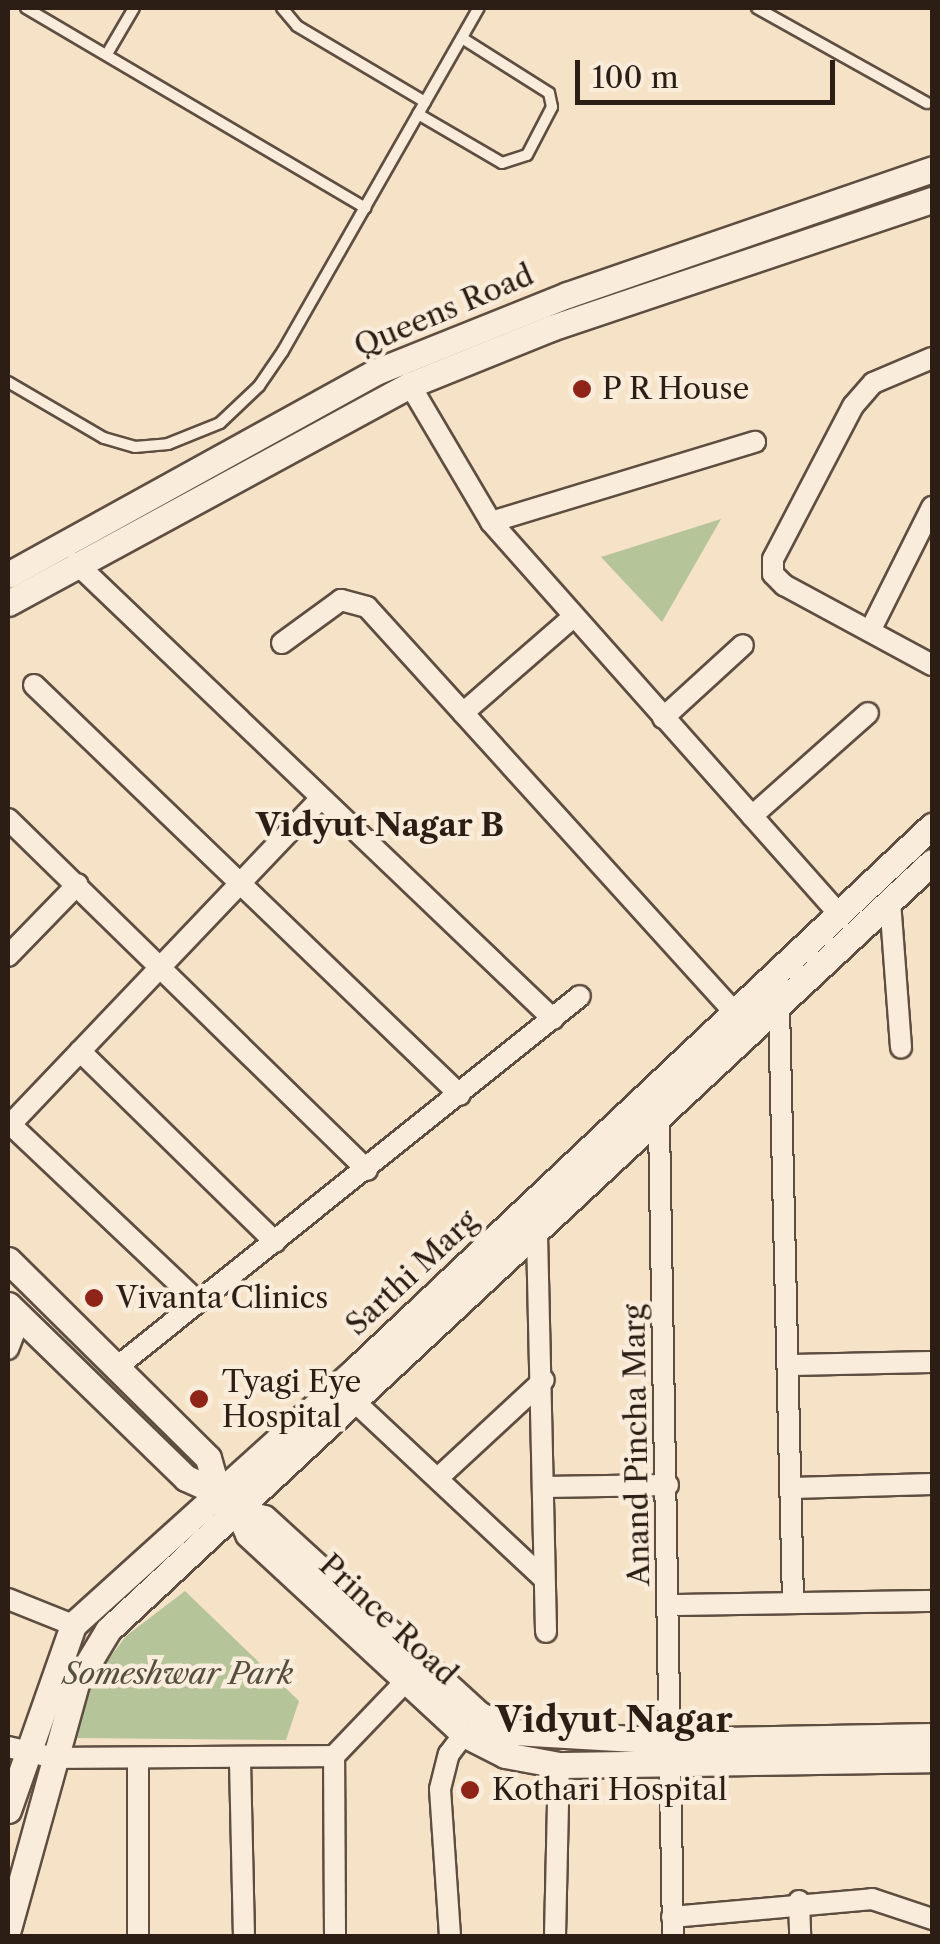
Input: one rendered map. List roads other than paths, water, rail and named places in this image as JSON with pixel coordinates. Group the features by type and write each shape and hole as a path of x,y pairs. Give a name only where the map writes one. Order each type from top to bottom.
{"street":[{"name":"Queens Road","path":"8,575 378,371 550,302 932,170"},
{"name":"Queens Road","path":"8,603 410,385 551,328 932,200"},
{"path":"932,358 873,383 853,406 773,558 773,574 784,585 932,664"},
{"path":"410,385 491,522 572,618 840,915"},
{"path":"260,434 275,457"},
{"path":"491,522 755,442"},
{"path":"870,630 932,507"},
{"path":"76,563 552,1018"},
{"path":"282,644 341,600 354,599 736,1014"},
{"path":"463,713 572,618"},
{"path":"663,718 743,645"},
{"path":"34,686 460,1095"},
{"path":"752,816 868,714"},
{"path":"198,1302 9,1125 321,798"},
{"path":"8,819 367,1170"},
{"name":"Sarthi Marg","path":"8,1810 16,1750 73,1624 218,1492 521,1238 641,1103 736,1014 770,998 840,915 932,826"},
{"path":"8,1929 76,1683 108,1630 354,1401 521,1238 659,1123 770,998 932,862"},
{"path":"8,956 78,884"},
{"path":"890,901 900,1048"},
{"path":"117,1367 580,996"},
{"path":"770,998 791,1364 793,1602"},
{"path":"80,1051 274,1242"},
{"path":"641,1103 659,1123"},
{"name":"Anand Pincha Marg","path":"659,1123 671,1604 672,1926"},
{"path":"521,1238 544,1380 546,1632"},
{"name":"Prince Road","path":"8,1260 208,1458 218,1492"},
{"path":"8,1350 14,1311"},
{"name":"Prince Road","path":"14,1311 186,1478 218,1492 237,1510 248,1534 464,1734 506,1755 559,1765 669,1753 932,1736"},
{"path":"791,1364 932,1362"},
{"path":"438,1478 544,1380"},
{"path":"354,1401 543,1578"},
{"path":"544,1487 668,1484"},
{"path":"792,1488 932,1484"},
{"name":"Prince Road","path":"237,1510 264,1518 480,1715 514,1732 669,1753 932,1759"},
{"path":"8,1599 73,1624"},
{"path":"671,1604 932,1601"},
{"path":"16,1750 54,1758 240,1761 334,1756 406,1680"},
{"path":"450,1936 440,1789 449,1754 464,1734"},
{"path":"334,1756 335,1936"},
{"path":"138,1759 138,1936"},
{"path":"240,1761 244,1936"},
{"path":"555,1936 559,1765"},
{"path":"672,1926 799,1901 872,1899 925,1916 916,1936"},
{"path":"799,1901 800,1936"}],"lane":[{"path":"26,8 364,208"},
{"path":"107,54 134,8"},
{"path":"282,8 297,26 426,102"},
{"path":"8,382 104,438 135,447 168,444 220,423 259,386 283,351 479,8"},
{"path":"762,9 927,103"},
{"path":"418,114 502,163 526,155 552,107 549,92 462,38"}],"place":[{"name":"P R House","path":"582,389"},
{"name":"Vivanta Clinics","path":"94,1298"},
{"name":"Tyagi Eye Hospital","path":"199,1399"},
{"name":"Kothari Hospital","path":"470,1790"}],"district":[{"name":"Vidyut Nagar B","path":"380,825"},
{"name":"Vidyut Nagar","path":"614,1720"}],"park label":[{"name":"Someshwar Park","path":"178,1674"}]}
